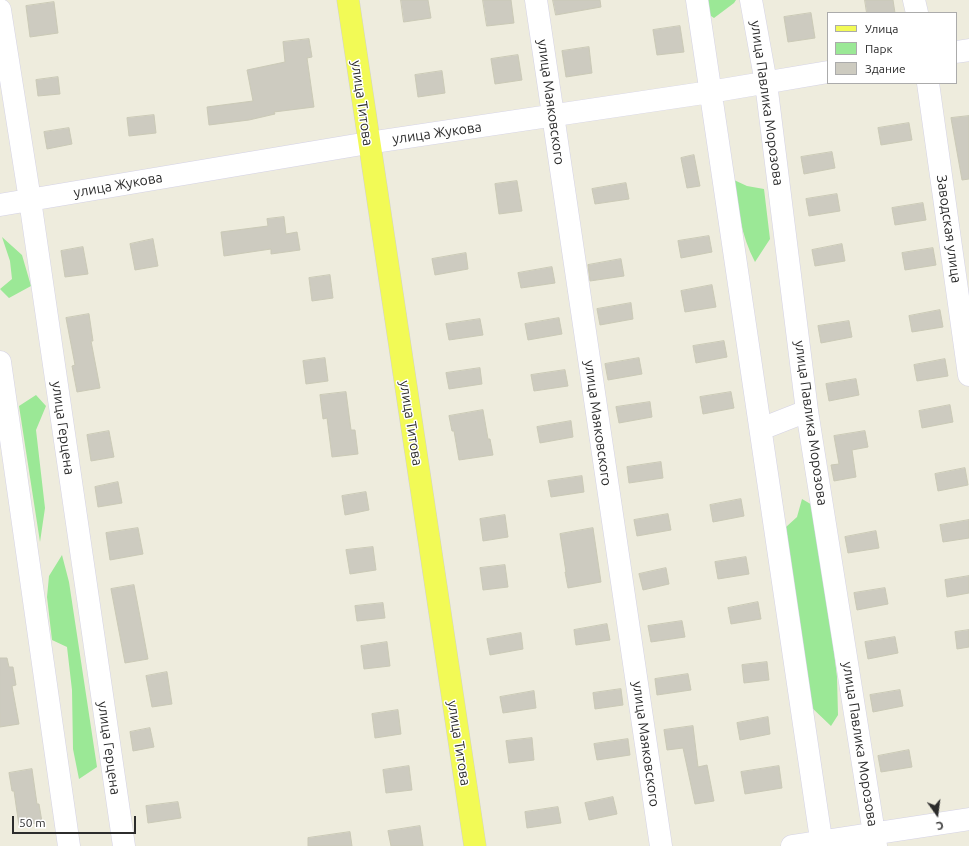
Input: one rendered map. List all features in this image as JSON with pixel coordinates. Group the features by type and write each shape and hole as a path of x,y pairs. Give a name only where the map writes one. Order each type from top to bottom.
{"main road":[{"name":"улица Титова","path":"348,0 368,143 475,846"}],"street":[{"name":"улица Маяковского","path":"536,0 661,846"},
{"path":"697,0 822,844"},
{"name":"улица Павлика Морозова","path":"752,0 766,83 807,411 876,840"},
{"path":"914,0 917,12"},
{"name":"улица Герцена","path":"0,10 30,200 124,846"},
{"path":"957,52 969,50"},
{"name":"улица Жукова","path":"0,205 368,143 710,92 827,72"},
{"name":"Заводская улица","path":"928,84 969,375"},
{"path":"0,362 69,846"},
{"path":"761,429 807,411"},
{"path":"792,846 876,840 969,819"}],"green space":[{"path":"704,0 736,0 714,18 705,12"},
{"path":"734,180 747,186 764,189 770,239 755,262 743,232"},
{"path":"2,237 22,255 31,286 9,298 0,289 12,279 10,261"},
{"path":"36,395 46,406 36,430 45,508 40,542 19,406"},
{"path":"802,499 814,506 819,524 837,677 838,715 831,726 809,705 786,527 797,517"},
{"path":"62,555 69,582 97,767 79,779 73,749 72,690 67,647 52,640 47,597 49,576"}],"building":[{"path":"401,0 428,0 431,18 404,22"},
{"path":"483,0 511,0 514,23 487,26"},
{"path":"553,0 600,0 601,7 556,15"},
{"path":"865,0 893,0 895,12 867,12"},
{"path":"54,2 58,33 30,37 26,6"},
{"path":"811,13 815,38 788,42 784,17"},
{"path":"680,26 684,52 657,55 653,30"},
{"path":"309,39 312,57 307,58 314,107 274,112 275,114 249,120 209,125 207,107 253,101 247,70 285,62 283,42"},
{"path":"589,47 592,73 566,77 562,51"},
{"path":"518,55 522,80 495,84 491,59"},
{"path":"442,71 445,93 418,97 415,75"},
{"path":"58,77 60,94 38,96 36,80"},
{"path":"154,115 156,133 129,136 127,118"},
{"path":"969,116 969,179 962,180 951,118"},
{"path":"909,123 912,140 881,145 878,128"},
{"path":"69,128 72,144 47,149 44,132"},
{"path":"832,152 835,168 804,174 801,157"},
{"path":"694,155 700,186 687,188 681,158"},
{"path":"517,181 522,211 499,214 495,184"},
{"path":"626,183 629,199 595,204 592,189"},
{"path":"837,194 840,211 809,216 806,199"},
{"path":"923,203 926,220 895,225 892,208"},
{"path":"284,217 286,234 297,232 300,250 271,254 271,249 224,256 221,232 268,226 267,219"},
{"path":"709,236 712,252 681,258 678,241"},
{"path":"153,239 158,266 135,270 130,244"},
{"path":"842,244 845,261 815,266 812,250"},
{"path":"83,247 88,274 65,277 61,251"},
{"path":"933,248 936,265 905,270 902,253"},
{"path":"466,253 468,269 435,275 432,259"},
{"path":"621,259 624,276 590,281 588,265"},
{"path":"552,267 555,283 521,288 518,273"},
{"path":"330,275 333,298 312,301 309,278"},
{"path":"712,285 716,307 685,312 681,291"},
{"path":"631,303 633,319 600,325 597,309"},
{"path":"940,310 943,327 912,332 909,316"},
{"path":"89,314 93,341 91,341 100,388 77,392 72,366 75,365 66,318"},
{"path":"559,318 562,334 528,340 525,324"},
{"path":"480,319 483,335 449,340 446,324"},
{"path":"849,321 852,337 821,343 818,326"},
{"path":"724,341 727,357 696,363 693,346"},
{"path":"325,358 328,381 306,384 303,361"},
{"path":"639,358 642,374 608,380 605,364"},
{"path":"945,359 948,376 917,381 914,365"},
{"path":"480,368 482,384 449,389 446,373"},
{"path":"565,370 568,386 534,391 531,375"},
{"path":"856,379 859,395 829,401 826,384"},
{"path":"346,392 351,430 355,430 358,454 332,457 327,418 323,419 320,395"},
{"path":"731,392 734,408 703,414 700,397"},
{"path":"650,402 652,417 619,423 616,407"},
{"path":"950,405 953,422 922,428 919,411"},
{"path":"483,410 488,439 490,439 493,455 459,460 454,431 452,431 449,416"},
{"path":"571,421 573,437 540,443 537,427"},
{"path":"109,431 114,457 91,461 87,435"},
{"path":"865,431 868,447 852,450 856,477 834,481 831,465 839,464 834,436"},
{"path":"661,462 663,478 629,483 627,467"},
{"path":"965,468 968,485 938,491 935,474"},
{"path":"582,476 584,492 551,497 548,481"},
{"path":"118,482 122,503 98,507 95,487"},
{"path":"366,492 369,510 345,515 342,496"},
{"path":"741,499 744,516 713,522 710,505"},
{"path":"668,514 671,530 637,536 634,520"},
{"path":"505,515 508,537 483,541 480,519"},
{"path":"969,520 969,538 943,542 940,525"},
{"path":"138,528 143,554 110,560 106,533"},
{"path":"593,528 601,582 568,588 560,534"},
{"path":"876,531 879,548 848,553 845,537"},
{"path":"373,547 376,570 350,574 346,550"},
{"path":"746,557 749,574 718,579 715,562"},
{"path":"505,565 508,587 483,590 480,568"},
{"path":"666,568 669,584 643,590 639,574"},
{"path":"969,576 969,593 947,597 945,580"},
{"path":"134,585 148,659 125,663 111,589"},
{"path":"885,588 888,604 857,610 854,593"},
{"path":"758,602 761,619 731,624 728,608"},
{"path":"383,603 385,618 357,621 355,606"},
{"path":"682,621 685,637 651,642 648,626"},
{"path":"607,624 610,640 576,645 574,630"},
{"path":"969,630 969,647 957,649 955,632"},
{"path":"521,633 523,649 490,655 487,639"},
{"path":"895,637 898,653 868,659 865,642"},
{"path":"387,642 390,666 364,669 361,646"},
{"path":"0,658 7,658 9,667 13,667 16,685 12,686 19,724 0,727"},
{"path":"767,662 769,680 744,683 742,665"},
{"path":"167,672 172,704 152,707 146,676"},
{"path":"688,674 691,690 657,695 655,679"},
{"path":"621,689 623,705 595,709 593,693"},
{"path":"900,690 903,706 873,712 870,695"},
{"path":"534,691 536,708 503,713 500,697"},
{"path":"398,710 401,734 375,738 372,714"},
{"path":"768,717 770,734 740,740 737,723"},
{"path":"693,726 698,767 707,765 714,801 695,804 683,748 667,750 664,730"},
{"path":"150,728 154,747 133,751 130,732"},
{"path":"532,738 534,760 509,763 506,741"},
{"path":"628,739 630,755 597,760 594,744"},
{"path":"909,750 912,767 881,772 878,756"},
{"path":"409,766 412,790 386,793 383,770"},
{"path":"779,766 782,788 745,794 741,772"},
{"path":"32,769 37,804 39,804 42,822 19,826 14,791 12,791 9,773"},
{"path":"613,797 617,814 589,820 585,803"},
{"path":"178,802 181,818 148,823 146,806"},
{"path":"558,807 561,823 527,828 525,812"},
{"path":"420,826 423,846 391,846 388,831"},
{"path":"350,832 352,846 308,846 308,838"}]}
